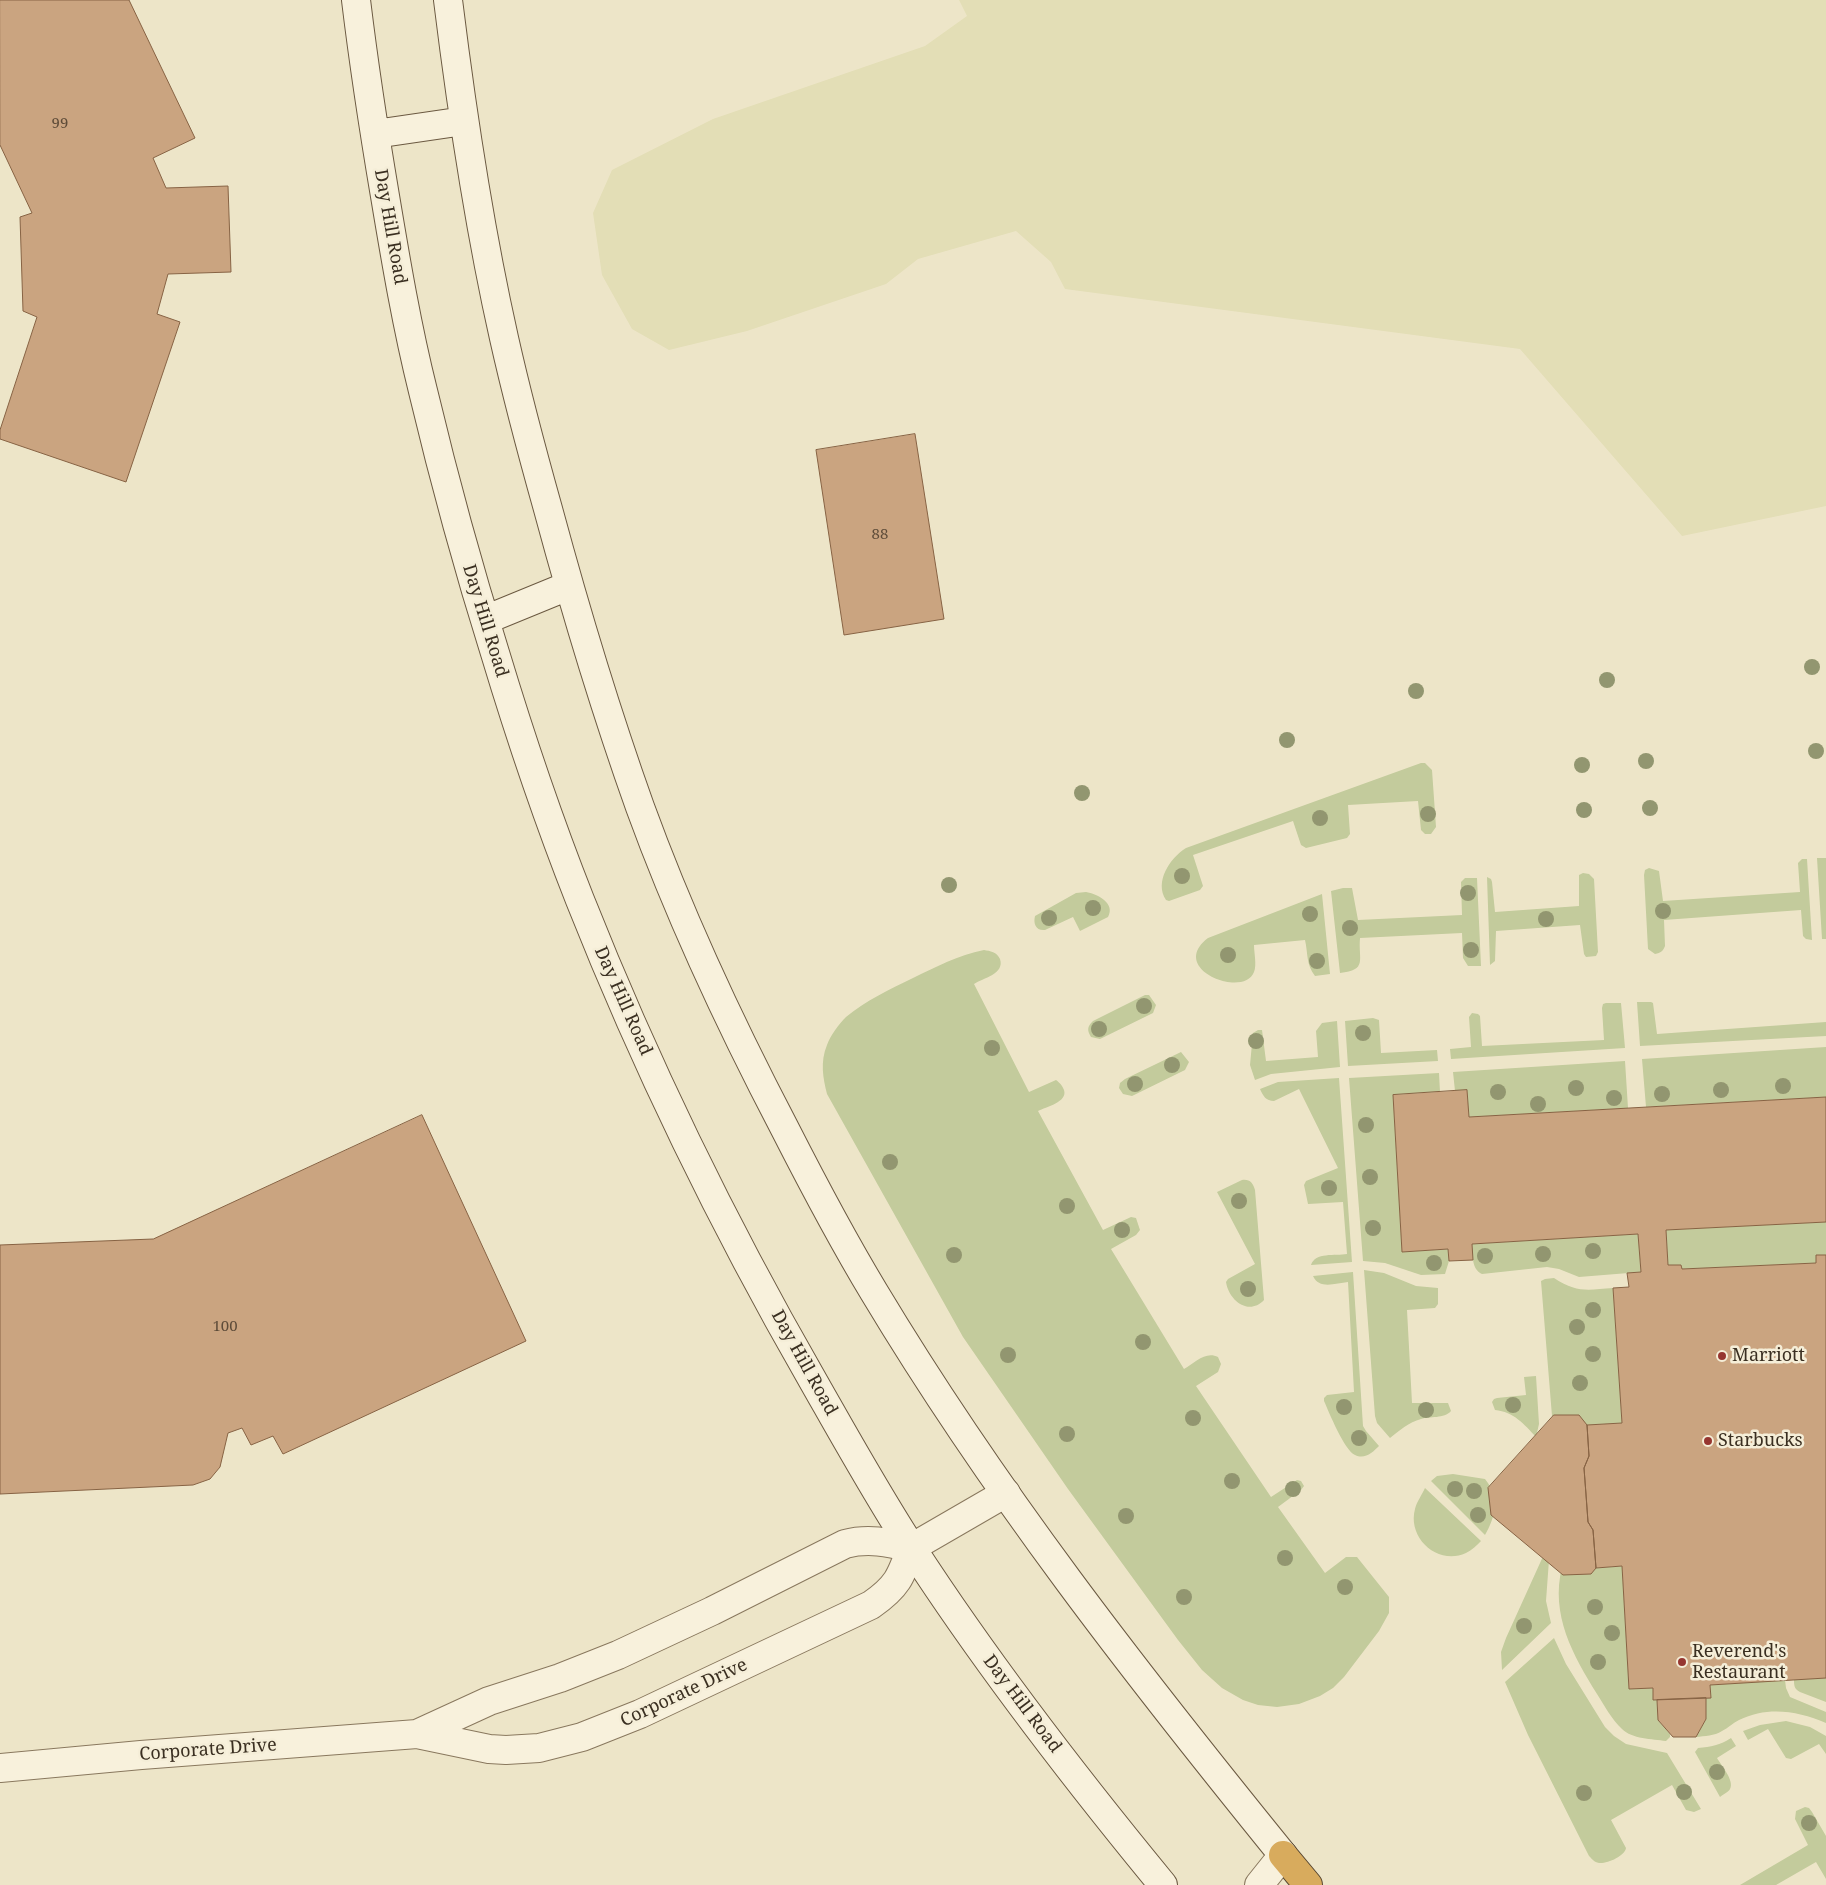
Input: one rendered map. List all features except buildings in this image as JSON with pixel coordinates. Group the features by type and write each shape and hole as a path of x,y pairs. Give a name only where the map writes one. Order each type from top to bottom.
{"highway":[{"path":"1283,1855 1308,1885"}],"main road":[{"name":"Day Hill Road","path":"356,0 374,134 396,265 422,389 464,552 529,760 552,828 600,951 692,1153 742,1252 798,1354 911,1548 1024,1708 1163,1885"},
{"path":"448,0 477,201 516,391 568,586 612,726 642,810 687,924 742,1046 815,1187 873,1290 938,1393 1006,1493 1097,1620 1176,1723 1283,1855 1259,1885"},
{"path":"374,134 464,121"},
{"path":"485,620 568,586"},
{"path":"911,1548 1006,1493"},
{"name":"Corporate Drive","path":"0,1768 417,1734 470,1746 506,1750 539,1748 582,1737 609,1727 872,1605 886,1595 896,1584 911,1548 874,1540 845,1544 618,1655 560,1678 489,1701 417,1734"}],"shaded area":[{"path":"959,0 1826,0 1826,506 1682,536 1520,349 1065,289 1051,262 1016,231 918,259 886,284 747,331 669,350 632,329 602,275 593,213 612,170 713,119 925,46 967,16"}],"green space":[{"path":"1425,763 1432,770 1436,827 1431,834 1425,834 1421,830 1418,801 1348,805 1350,834 1347,838 1306,848 1301,845 1293,821 1193,855 1203,886 1200,890 1169,901 1166,900 1162,886 1163,878 1169,864 1186,848"},
{"path":"1817,858 1826,858 1826,939 1822,939"},
{"path":"1802,859 1807,859 1812,940 1806,939 1803,936 1801,910 1664,920 1665,946 1660,952 1655,954 1648,949 1645,870 1649,868 1659,871 1663,901 1800,892 1798,863"},
{"path":"1583,873 1589,874 1594,879 1598,952 1596,956 1586,957 1584,954 1580,925 1496,931 1495,961 1490,965 1487,877 1492,882 1495,912 1579,906 1579,875"},
{"path":"1465,878 1477,878 1481,966 1468,966 1463,958 1462,933 1360,938 1360,963 1349,972 1340,973 1331,891 1352,888 1358,920 1462,915 1461,882"},
{"path":"1086,892 1100,897 1107,903 1110,912 1108,917 1080,931 1073,917 1045,930 1039,929 1036,926 1034,922 1035,916 1076,893"},
{"path":"1322,894 1330,974 1315,976 1312,972 1305,940 1254,945 1254,972 1247,980 1237,982 1224,981 1212,977 1202,970 1196,960 1198,949 1208,938"},
{"path":"984,950 997,955 1001,964 992,975 974,984 1029,1092 1056,1080 1064,1090 1063,1098 1060,1101 1038,1111 1103,1230 1131,1217 1136,1218 1140,1230 1136,1235 1111,1249 1184,1369 1204,1357 1218,1357 1221,1364 1218,1372 1196,1386 1271,1497 1297,1480 1301,1481 1304,1486 1301,1490 1278,1507 1325,1573 1346,1557 1357,1557 1389,1597 1389,1613 1379,1631 1344,1677 1333,1688 1320,1696 1299,1704 1277,1707 1258,1705 1243,1700 1222,1688 1202,1670 1068,1489 963,1337 827,1094 824,1082 823,1058 832,1034 846,1017 869,1001 904,982 956,958"},
{"path":"1145,995 1149,995 1156,1005 1153,1013 1100,1039 1091,1037 1088,1029 1093,1021"},
{"path":"1637,1002 1653,1003 1657,1034 1826,1022 1826,1036 1640,1046"},
{"path":"1621,1003 1625,1048 1451,1059 1450,1049 1471,1047 1469,1017 1472,1013 1480,1016 1482,1046 1604,1040 1602,1008 1603,1004"},
{"path":"1373,1018 1379,1020 1381,1053 1437,1050 1438,1061 1348,1066 1345,1021"},
{"path":"1337,1021 1340,1067 1271,1074 1255,1080 1250,1065 1253,1033 1262,1030 1266,1061 1318,1057 1316,1031 1322,1023"},
{"path":"1826,1047 1826,1097 1646,1107 1642,1059"},
{"path":"1181,1052 1189,1062 1185,1070 1132,1096 1123,1094 1119,1088 1120,1083 1125,1079"},
{"path":"1625,1061 1628,1108 1469,1117 1467,1091 1455,1091 1453,1072"},
{"path":"1439,1073 1440,1092 1393,1095 1402,1252 1448,1249 1449,1261 1445,1274 1421,1275 1385,1263 1363,1261 1349,1078"},
{"path":"1339,1078 1352,1262 1311,1265 1313,1261 1321,1256 1347,1254 1343,1202 1308,1204 1304,1185 1306,1181 1338,1168 1299,1089 1274,1101 1265,1098 1260,1089 1278,1082"},
{"path":"1242,1180 1251,1182 1255,1190 1264,1300 1252,1307 1240,1304 1228,1289 1226,1282 1228,1279 1255,1264 1217,1192"},
{"path":"1826,1222 1826,1255 1817,1255 1816,1263 1682,1269 1681,1265 1668,1265 1666,1230"},
{"path":"1638,1234 1641,1272 1579,1277 1559,1269 1547,1267 1482,1274 1478,1272 1473,1261 1472,1244"},
{"path":"1364,1270 1384,1273 1416,1286 1438,1288 1438,1304 1435,1308 1407,1310 1412,1403 1448,1403 1451,1411 1445,1415 1412,1422 1390,1438 1377,1423 1375,1416"},
{"path":"1353,1272 1363,1426 1379,1446 1369,1455 1362,1457 1355,1455 1346,1446 1324,1401 1327,1395 1354,1392 1348,1282 1324,1284 1319,1283 1313,1276"},
{"path":"1554,1278 1576,1288 1589,1290 1613,1288 1622,1423 1559,1427 1552,1416 1541,1281"},
{"path":"1536,1376 1539,1424 1536,1437 1523,1423 1513,1416 1495,1410 1492,1402 1497,1398 1526,1395 1524,1377"},
{"path":"1453,1474 1485,1479 1490,1486 1495,1507 1492,1521 1485,1535 1431,1481 1437,1476"},
{"path":"1425,1488 1481,1541 1466,1553 1455,1556 1445,1556 1427,1547 1420,1539 1414,1520 1416,1506"},
{"path":"1545,1552 1549,1560 1546,1601 1551,1623 1502,1670 1501,1652 1506,1638"},
{"path":"1622,1566 1629,1689 1653,1688 1653,1700 1657,1700 1658,1720 1670,1734 1666,1741 1631,1735 1615,1721 1605,1708 1572,1649 1561,1618 1559,1585 1562,1567 1596,1568"},
{"path":"1554,1638 1566,1664 1605,1727 1626,1744 1667,1753 1701,1809 1694,1812 1686,1810 1672,1785 1611,1820 1626,1848 1619,1857 1602,1863 1597,1863 1589,1856 1528,1735 1505,1682"},
{"path":"1826,1678 1826,1702 1800,1692 1794,1685 1794,1679"},
{"path":"1785,1680 1790,1697 1826,1712 1826,1723 1794,1713 1761,1713 1739,1720 1716,1734 1696,1737 1706,1719 1706,1698 1711,1697 1710,1685"},
{"path":"1786,1721 1810,1727 1826,1736 1826,1754 1819,1744 1791,1759 1786,1758 1768,1729 1748,1740 1743,1731 1760,1725"},
{"path":"1731,1738 1736,1746 1717,1758 1731,1782 1730,1789 1720,1797 1695,1752 1698,1748 1715,1745"},
{"path":"1805,1807 1809,1808 1812,1812 1826,1836 1826,1879 1816,1862 1776,1885 1740,1885 1808,1845 1795,1819 1796,1811"}],"place":[{"name":"Marriott","path":"1722,1356"},
{"name":"Starbucks","path":"1708,1441"},
{"name":"Reverend's Restaurant","path":"1682,1662"}]}
